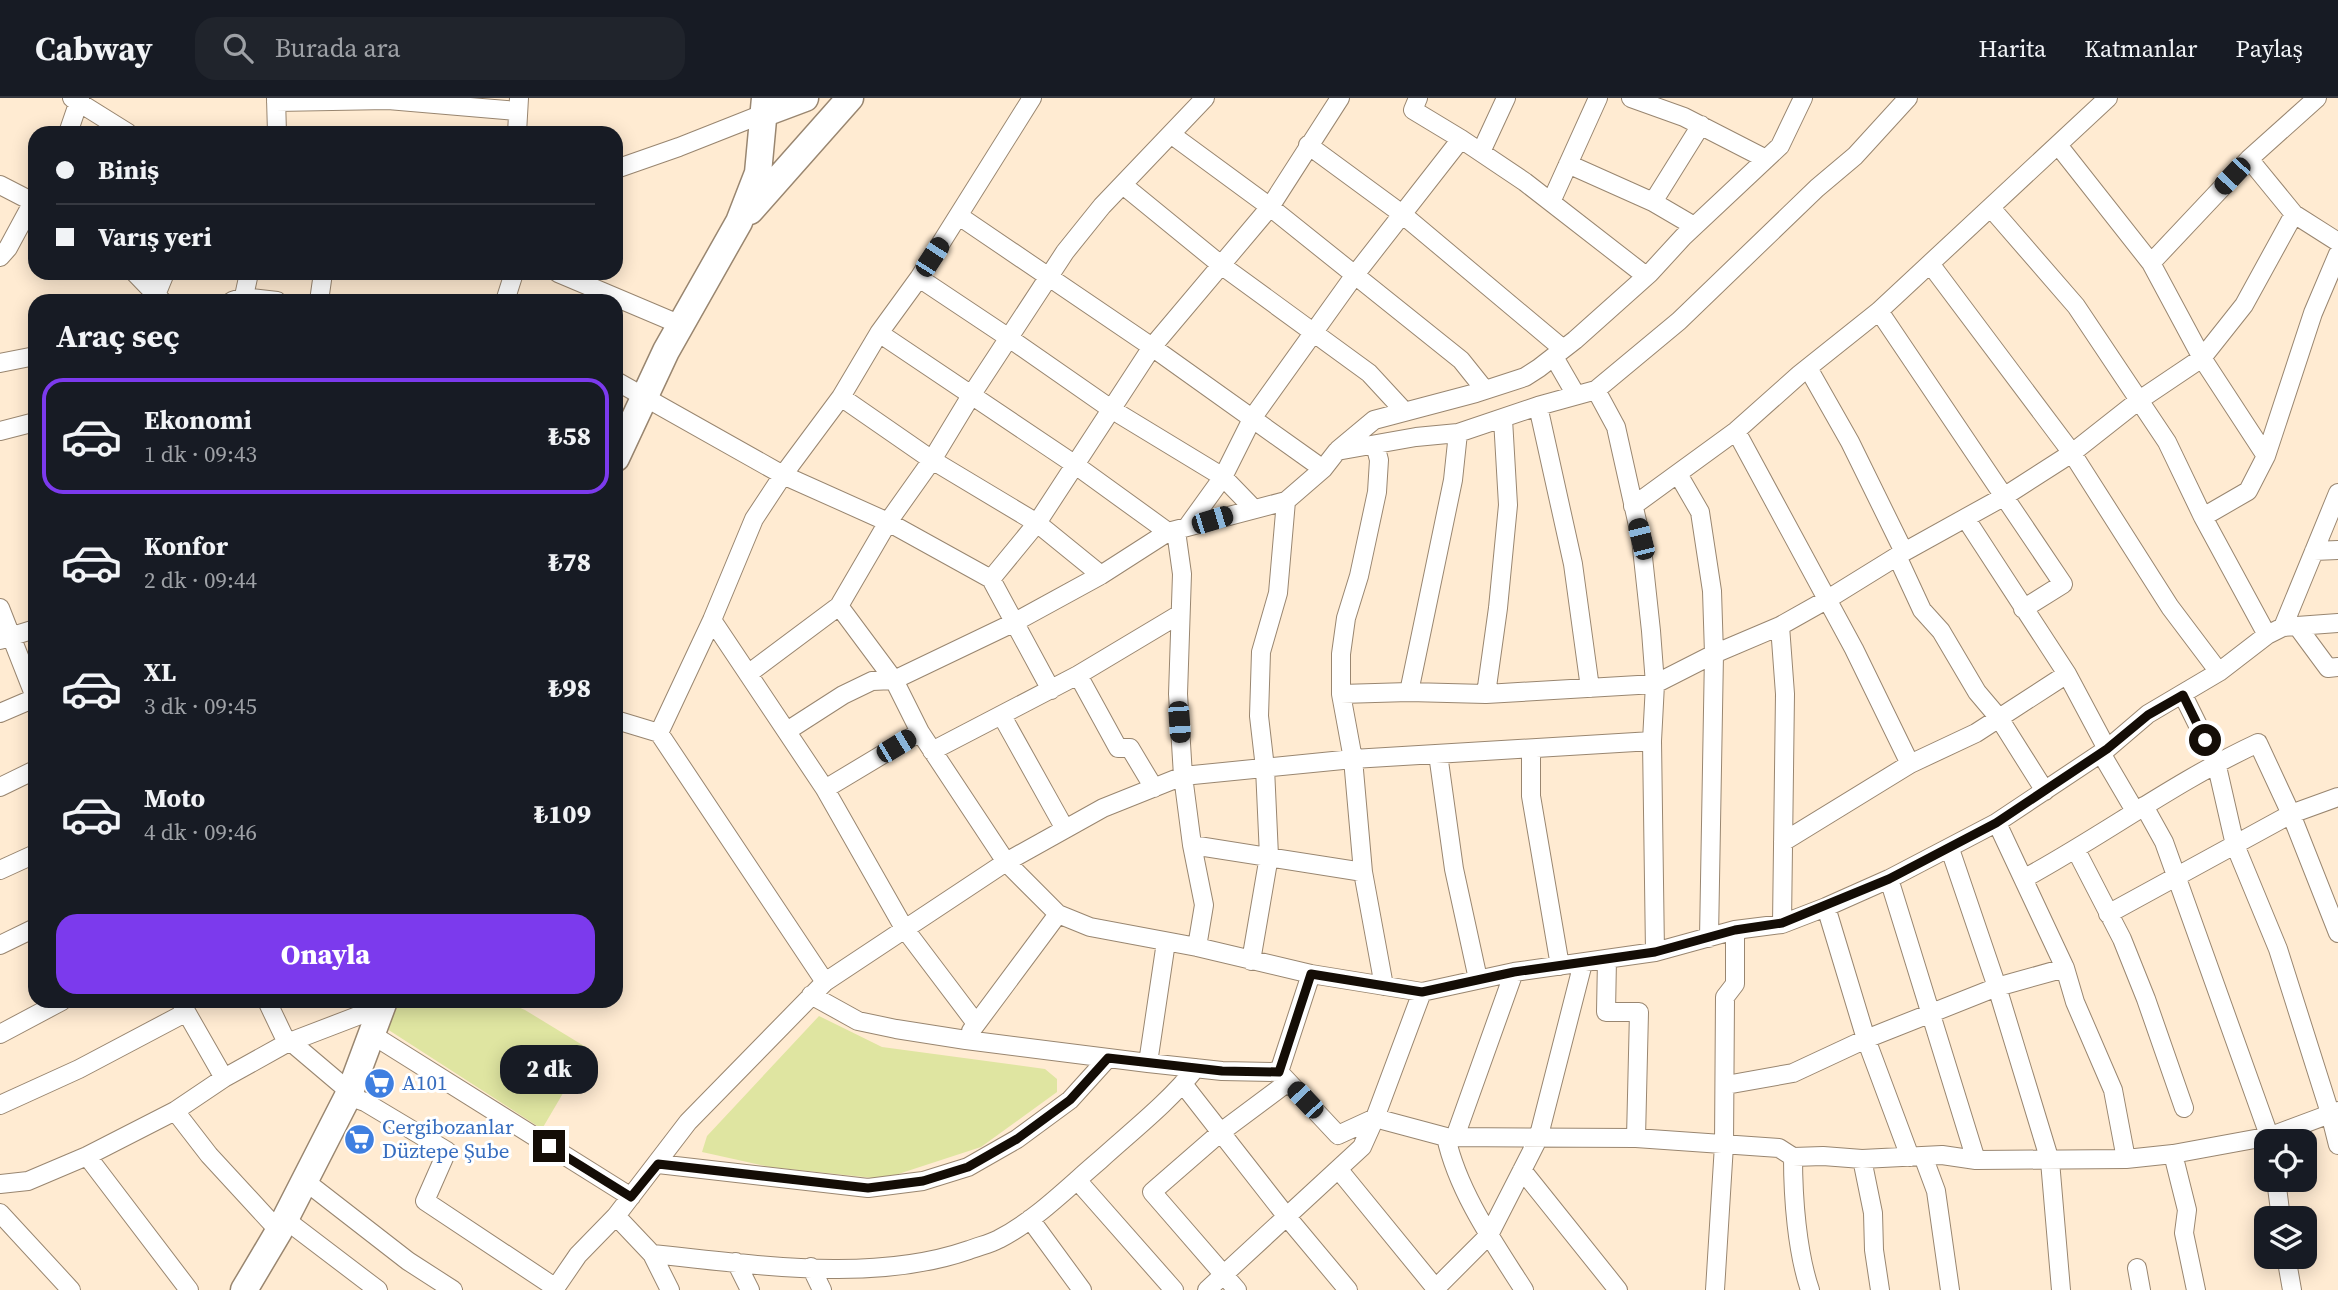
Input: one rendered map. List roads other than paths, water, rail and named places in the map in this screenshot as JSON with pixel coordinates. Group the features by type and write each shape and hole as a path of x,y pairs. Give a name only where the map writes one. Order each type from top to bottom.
{"main road":[{"path":"623,443 681,325 739,222 758,173 765,105 805,98"},
{"path":"739,222 850,98"},
{"path":"249,1288 349,1094 381,1008"}],"street":[{"path":"659,733 712,620 754,519 841,397 879,333 919,278 1032,98"},
{"path":"748,674 839,606 888,522 932,460 1065,252 1102,206 1205,98"},
{"path":"991,579 1037,523 1152,347 1270,208 1340,98"},
{"path":"1418,98 1413,110 1461,139 1551,202 1646,276"},
{"path":"1480,152 1506,98"},
{"path":"1551,202 1598,98"},
{"path":"1631,98 1684,117 1765,158"},
{"path":"788,731 843,695 872,681 894,680 1015,622 1177,530 1286,501 1323,469 1337,451 1374,420 1525,377 1559,353 1646,276 1694,226 1780,146 1803,98"},
{"path":"1337,451 1416,437 1458,433 1596,390 1679,321 1816,188 1855,156 1908,98"},
{"path":"1633,506 1737,431 1808,368 1879,311 2108,98"},
{"path":"2151,263 2249,159 2317,98"},
{"path":"70,126 77,99 118,126"},
{"path":"277,126 276,100 388,99 518,104 517,126"},
{"path":"623,167 679,147 765,105"},
{"path":"1653,202 1701,125"},
{"path":"1172,135 1270,208 1461,359 1485,390"},
{"path":"1197,947 1204,905 1192,845 1183,776 1178,694 1182,574 1177,530 1223,477 1253,417 1354,276 1461,139"},
{"path":"1308,145 1402,214 1559,353 1576,395"},
{"path":"2058,145 2151,263 2202,358 2266,456"},
{"path":"2249,159 2294,214 2338,242"},
{"path":"1568,164 1653,202 1694,226"},
{"path":"0,185 28,198"},
{"path":"1123,185 1221,265 1369,373 1405,412"},
{"path":"1991,208 2076,306 2167,442 2203,517 2282,629 2328,668 2338,667"},
{"path":"0,257 28,212"},
{"path":"1341,694 1486,694 1656,684 1714,654 1780,626 1900,554 2005,496 2072,453 2138,401 2202,358 2244,305 2294,214"},
{"path":"959,216 1253,417 1323,469"},
{"path":"2203,517 2248,491 2266,456 2314,313 2338,254"},
{"path":"1931,265 2072,453 2170,607 2219,672"},
{"path":"919,278 1111,409 1223,477 1253,508"},
{"path":"142,280 155,294"},
{"path":"575,280 608,294"},
{"path":"241,288 258,294"},
{"path":"623,300 681,325"},
{"path":"1879,311 2063,584 2023,609"},
{"path":"879,333 1177,530"},
{"path":"0,363 28,357"},
{"path":"1808,368 1850,442 1922,610 1941,631 1977,692 1999,718 2045,791"},
{"path":"623,385 783,475 888,522 991,579 1051,690"},
{"path":"1596,390 1616,427 1641,539 1656,684 1652,741 1655,952"},
{"path":"841,397 932,460 1037,523 1101,575"},
{"path":"1538,406 1573,564 1590,688"},
{"path":"1486,694 1508,505 1503,419"},
{"path":"0,431 28,424"},
{"path":"1737,431 1828,599 1910,764"},
{"path":"1409,692 1452,480 1458,433"},
{"path":"1375,445 1379,460 1377,492 1359,576 1346,618 1341,654 1341,694 1353,759 1363,872 1384,986"},
{"path":"1678,474 1700,512 1712,591 1714,654 1709,938"},
{"path":"2282,629 2338,493"},
{"path":"1251,961 1269,856 1265,768 1259,716 1261,652 1278,593 1286,501"},
{"path":"1966,519 2067,674 2104,751 2139,808 2164,842 2268,1129"},
{"path":"2314,551 2338,550"},
{"path":"839,606 894,680 920,732 1006,862 1058,914 1090,927 1197,947 1311,974 1422,992 1514,972 1655,952 1735,930 1782,923 1826,906 1889,879 1997,823 2104,751 2148,715 2219,672 2282,629 2338,623"},
{"path":"0,608 6,638 28,683"},
{"path":"932,751 1051,690 1180,614"},
{"path":"712,620 825,789 904,928 975,1022"},
{"path":"1780,626 1785,694 1782,923"},
{"path":"6,638 28,631"},
{"path":"1783,842 1910,764 1976,733 2067,674"},
{"path":"1078,675 1118,748 1130,748 1154,788"},
{"path":"2183,695 2216,762 2235,845 2278,949 2334,1112 2338,1145"},
{"path":"0,713 28,700"},
{"path":"1002,716 1065,829"},
{"path":"623,722 659,733 825,982"},
{"path":"825,789 920,732"},
{"path":"272,1008 289,1043 349,1094 447,1151 425,1200 555,1289 578,1255 616,1216 688,1122 825,982 1006,862 1103,808 1183,776 1353,759 1652,741"},
{"path":"2025,878 2076,850 2216,762 2258,743 2291,814 2338,933"},
{"path":"1531,749 1531,796 1560,965"},
{"path":"1438,754 1454,869 1478,979"},
{"path":"0,787 28,773"},
{"path":"2108,914 2291,814 2338,797"},
{"path":"1997,823 2065,968 2075,1002 2113,1090 2126,1159"},
{"path":"1192,845 1363,872"},
{"path":"1950,849 1997,987 2050,1161 2061,1290"},
{"path":"2076,850 2122,939 2184,1108"},
{"path":"0,870 28,857"},
{"path":"1889,879 1976,1160"},
{"path":"1826,906 1866,1039 1917,1156 1936,1191 1950,1290"},
{"path":"966,1040 975,1022 1058,914"},
{"path":"1714,1290 1724,1145 1725,997 1735,984 1735,930"},
{"path":"0,945 28,931"},
{"path":"1148,1063 1167,942"},
{"path":"1607,959 1606,1012 1639,1012 1636,1138"},
{"path":"1339,1170 1436,1289 1489,1235 1538,1139 1583,962"},
{"path":"1726,1085 1793,1073 1866,1039 1997,987 2065,968"},
{"path":"1514,972 1451,1137 1451,1160 1489,1235 1524,1290"},
{"path":"1237,1290 1152,1192 1284,1077 1311,974"},
{"path":"1207,1290 1362,1147 1422,992"},
{"path":"811,995 858,1021 966,1040 1284,1077 1338,1135 1375,1118 1451,1137 1636,1138 1779,1148 1793,1157 1862,1159 1942,1155 1976,1160 2050,1161 2126,1159 2254,1141"},
{"path":"0,1034 49,1008"},
{"path":"0,1105 23,1097 79,1069 181,1008"},
{"path":"184,1008 224,1078"},
{"path":"3,1178 28,1181 87,1156 175,1111 224,1078 289,1043 373,1008"},
{"path":"371,1034 631,1197"},
{"path":"658,1164 868,1188 923,1181 968,1167 1017,1139 1070,1100 1108,1058"},
{"path":"652,1254 811,1267 900,1267 936,1260 998,1240 1030,1219 1077,1180 1183,1084 1196,1068"},
{"path":"1183,1084 1348,1290"},
{"path":"175,1111 209,1155 282,1225 378,1290"},
{"path":"2293,1129 2334,1112"},
{"path":"2173,1154 2187,1210 2184,1233 2196,1290"},
{"path":"87,1156 189,1290"},
{"path":"1793,1157 1793,1183 1800,1238 1810,1290"},
{"path":"1862,1159 1873,1213 1874,1250 1880,1290"},
{"path":"1522,1170 1618,1290"},
{"path":"1077,1180 1174,1290"},
{"path":"305,1181 408,1261 453,1290"},
{"path":"0,1213 71,1290"},
{"path":"616,1216 652,1254 670,1290"},
{"path":"1030,1219 1082,1290"},
{"path":"736,1262 750,1290"},
{"path":"811,1267 822,1290"},
{"path":"2137,1268 2141,1290"},
{"path":"2288,1269 2292,1290"}],"place":[{"name":"A101","path":"379,1083"},
{"name":"Cergibozanlar Düztepe Şube","path":"359,1139"}]}
